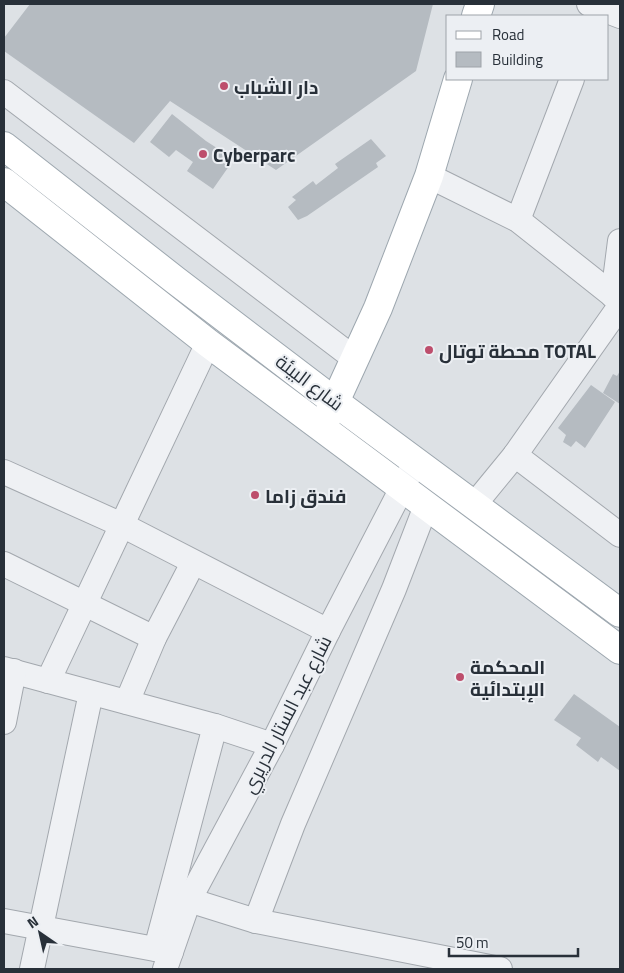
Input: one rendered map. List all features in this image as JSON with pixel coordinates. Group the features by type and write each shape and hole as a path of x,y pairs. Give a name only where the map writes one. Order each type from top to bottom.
{"main road":[{"path":"321,428 336,402 378,308 429,176 458,80"},
{"name":"شارع البيئة","path":"8,160 175,280 620,613"},
{"path":"4,182 208,343 620,650"},
{"path":"157,303 175,280"}],"street":[{"path":"518,220 572,80"},
{"path":"4,92 355,359"},
{"path":"429,176 518,220 618,301"},
{"path":"474,505 514,455 618,301 620,240"},
{"path":"48,681 208,343"},
{"path":"514,455 620,536"},
{"name":"شارع عبد الستار الدريري","path":"164,957 189,900 272,745 328,631 416,461"},
{"path":"4,472 122,526 328,631"},
{"path":"256,920 293,824 394,589 426,506"},
{"path":"127,702 154,638 193,563"},
{"path":"4,564 154,638"},
{"path":"4,722 9,670 215,726 272,745"},
{"path":"32,969 91,693"},
{"path":"4,921 164,957 215,726"},
{"path":"189,900 256,920 500,969"}],"building":[{"name":"دار الشباب","path":"30,4 433,4 416,71 276,170 170,101 134,143 4,51 4,38"},
{"name":"Cyberparc","path":"172,114 206,141 234,159 213,189 187,171 193,162 176,150 169,157 150,142"},
{"path":"371,139 386,156 376,163 378,167 307,216 298,220 288,207 296,200 292,197 313,181 316,185 338,168 335,164"},
{"path":"620,371 620,404 603,393 613,374 617,376"},
{"path":"591,385 615,402 585,448 576,441 571,447 563,442 566,435 558,428"},
{"path":"574,694 620,727 620,771 601,757 598,762 576,745 581,738 554,720"}],"place":[{"name":"دار الشباب","path":"224,86"},
{"name":"Cyberparc","path":"203,154"},
{"name":"محطة توتال TOTAL","path":"429,350"},
{"name":"فندق زاما","path":"255,495"},
{"name":"المحكمة الإبتدائية","path":"460,677"}]}
